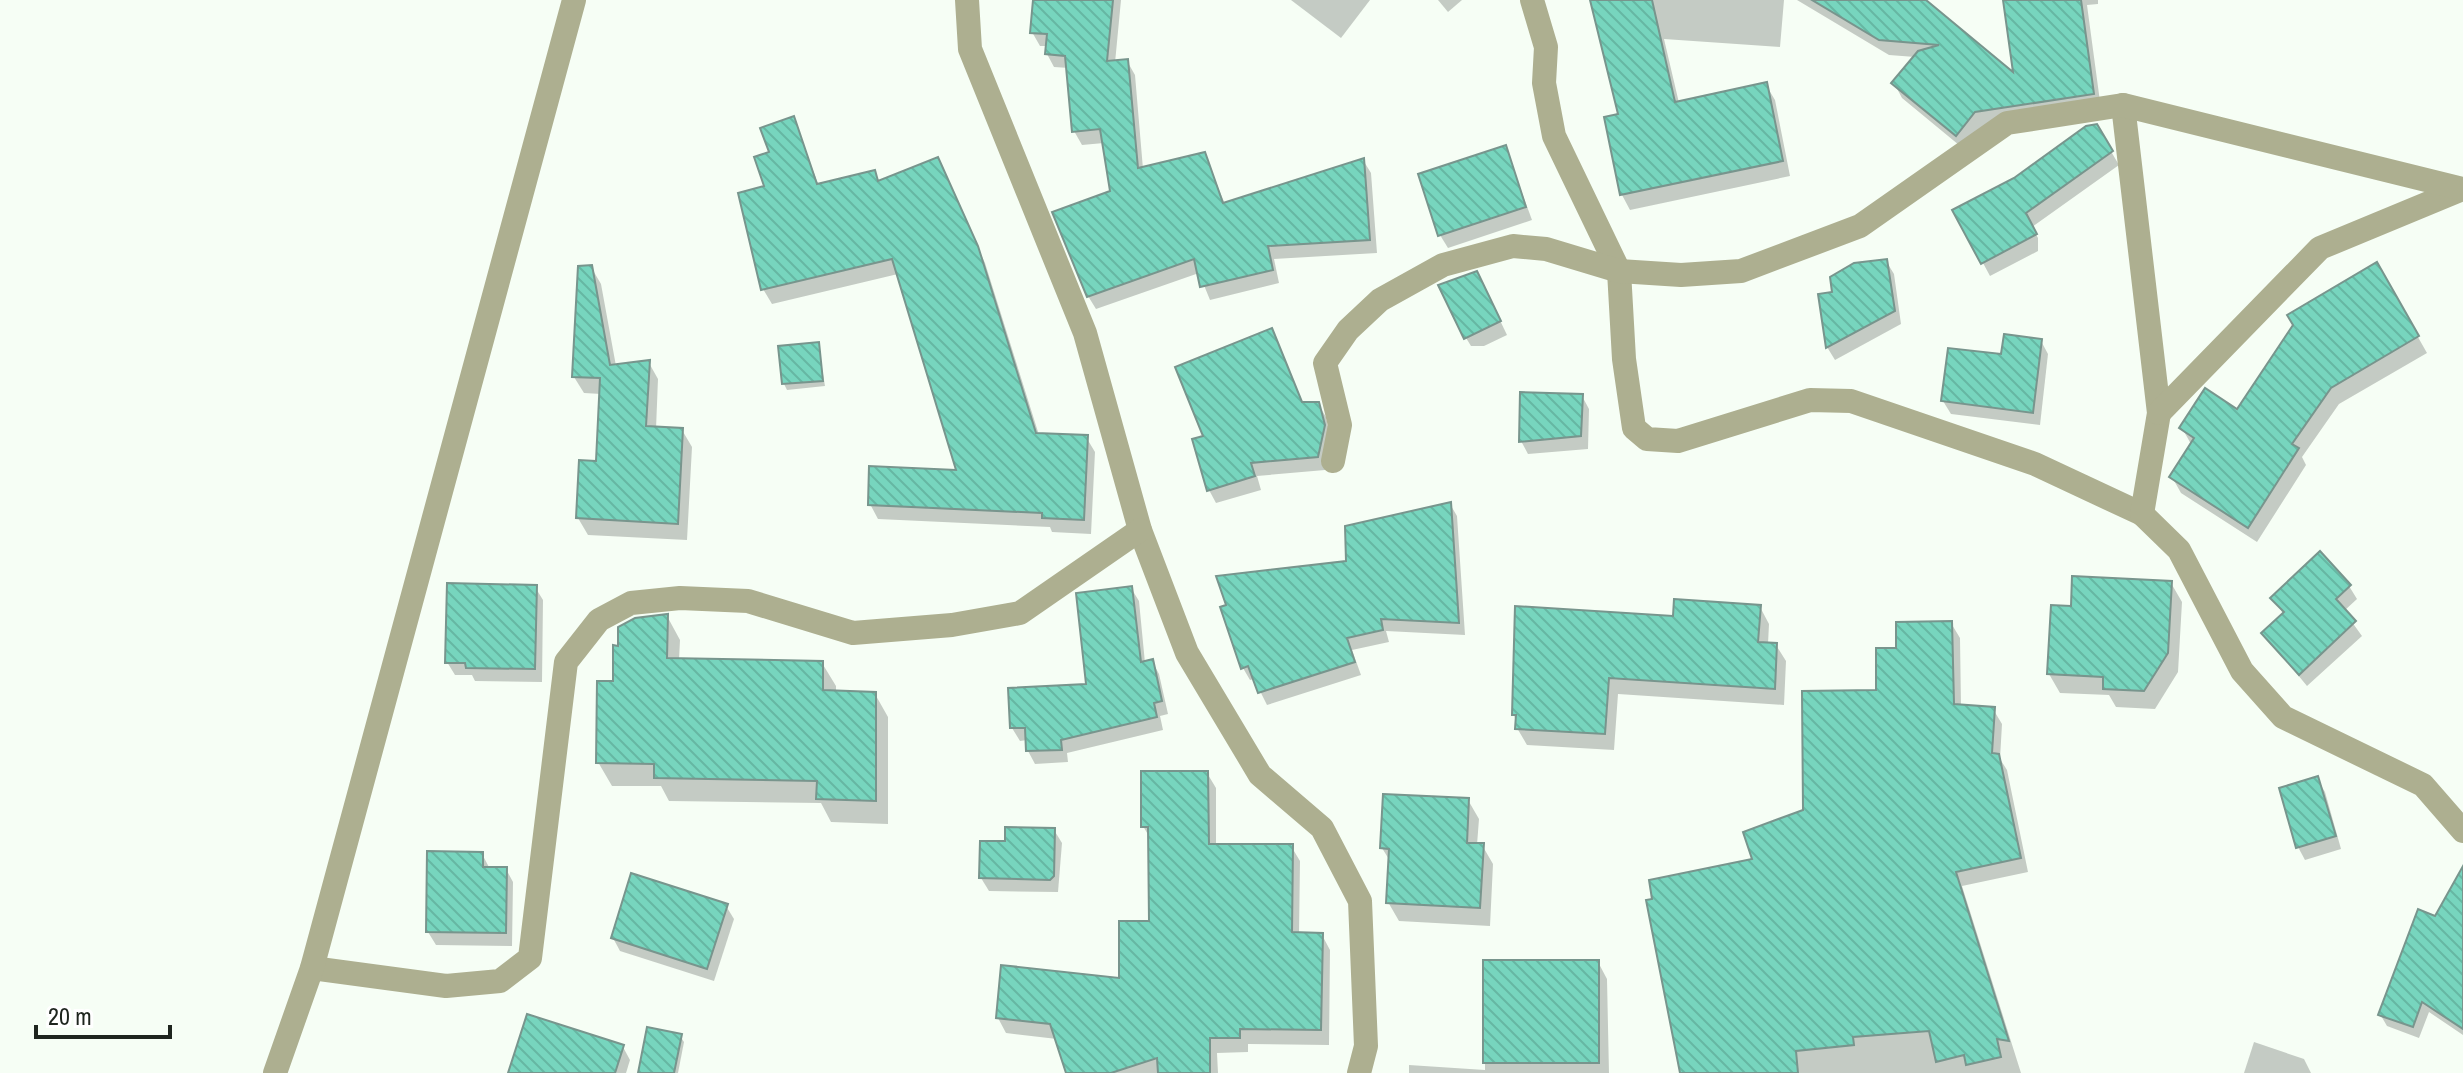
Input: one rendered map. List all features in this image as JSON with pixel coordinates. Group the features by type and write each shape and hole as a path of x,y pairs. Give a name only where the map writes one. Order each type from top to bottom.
{"street":[{"path":"275,1073 312,968 574,0"},
{"path":"967,0 970,49 1085,333 1140,530 1187,653 1260,775 1322,828 1360,901 1366,1046 1359,1073"},
{"path":"1532,0 1546,47 1544,83 1554,136 1619,271 1624,359 1634,428 1647,439 1678,441 1810,400 1851,401 2035,464 2142,514 2179,550 2242,671 2283,717 2423,785 2463,831"},
{"path":"2123,105 2159,413 2142,514"},
{"path":"1333,461 1340,425 1325,363 1348,330 1380,300 1443,265 1513,246 1546,249 1619,271 1681,275 1741,271 1860,226 2007,123 2123,105 2461,190"},
{"path":"2159,413 2320,248 2461,190"},
{"path":"312,968 446,986 500,981 530,958 566,662 599,620 631,603 680,598 748,601 853,633 952,625 1020,613 1140,530"}],"building":[{"path":"1033,0 1113,0 1107,61 1128,59 1138,168 1205,152 1223,203 1364,158 1370,240 1268,246 1273,270 1200,287 1194,259 1087,297 1052,212 1110,191 1100,129 1072,132 1065,56 1045,54 1047,34 1030,33"},
{"path":"1590,0 1652,0 1675,102 1767,82 1783,161 1620,195 1604,117 1618,114"},
{"path":"1812,0 1926,0 2013,72 2003,0 2081,0 2094,94 1975,112 1956,136 1891,83 1918,51 1939,45 1879,40"},
{"path":"794,116 817,184 875,170 878,181 938,157 978,246 1036,433 1088,435 1084,520 1042,518 1042,513 868,505 869,466 956,470 892,259 761,290 738,193 764,186 754,157 769,152 760,128"},
{"path":"2097,124 2113,151 2026,213 2037,234 1981,264 1952,210 2014,178 2086,126"},
{"path":"1506,145 1526,207 1438,236 1418,174"},
{"path":"1887,259 1895,311 1826,348 1818,294 1832,292 1830,277 1854,263"},
{"path":"2377,262 2419,336 2331,388 2292,444 2299,448 2248,528 2169,477 2194,438 2179,428 2205,388 2237,409 2293,325 2287,315"},
{"path":"592,265 610,365 650,360 646,426 683,428 678,524 576,518 579,460 596,461 600,378 572,377 578,266"},
{"path":"1477,271 1501,321 1464,339 1438,285"},
{"path":"1272,328 1302,402 1319,402 1325,425 1318,457 1251,463 1255,476 1207,491 1192,439 1203,436 1175,367"},
{"path":"2004,334 2042,339 2033,413 1941,401 1948,348 2001,354"},
{"path":"819,342 823,381 782,384 778,346"},
{"path":"1520,392 1583,394 1581,436 1519,442"},
{"path":"1451,502 1459,623 1381,619 1383,630 1347,638 1355,662 1258,693 1248,666 1241,669 1220,607 1226,605 1216,576 1346,561 1345,526"},
{"path":"2320,551 2351,585 2336,599 2356,621 2299,675 2261,633 2284,612 2270,598"},
{"path":"2072,576 2172,581 2168,653 2144,691 2103,689 2103,677 2047,674 2051,605 2071,606"},
{"path":"447,583 537,585 535,669 466,668 465,663 445,663"},
{"path":"1132,586 1141,662 1153,659 1162,701 1154,703 1157,717 1061,740 1062,750 1026,751 1025,728 1010,728 1008,688 1086,684 1076,593"},
{"path":"1674,599 1761,605 1758,642 1777,643 1775,689 1609,678 1605,734 1515,729 1516,715 1512,715 1515,606 1673,616"},
{"path":"668,614 667,658 823,661 823,690 876,692 876,801 816,799 817,781 654,778 654,764 596,763 597,681 613,681 613,645 618,646 618,627 635,618"},
{"path":"1952,621 1954,704 1995,707 1992,753 1999,754 2021,858 1956,872 2009,1041 1997,1039 2001,1057 1966,1065 1964,1055 1936,1062 1929,1031 1853,1037 1854,1045 1796,1051 1798,1073 1680,1073 1646,900 1652,899 1649,880 1752,859 1743,832 1803,810 1802,691 1876,690 1876,648 1896,648 1896,622"},
{"path":"1141,771 1208,771 1209,844 1293,844 1292,932 1323,933 1321,1030 1240,1029 1240,1038 1210,1038 1210,1073 1158,1073 1157,1058 1111,1073 1066,1073 1050,1024 996,1018 1001,965 1119,978 1119,921 1149,921 1148,827 1141,827"},
{"path":"2318,776 2336,836 2296,848 2279,788"},
{"path":"1383,794 1469,798 1467,843 1484,843 1480,908 1386,903 1389,849 1380,848"},
{"path":"1005,827 1055,828 1054,876 1050,880 979,878 980,841 1005,841"},
{"path":"427,851 483,852 483,867 507,867 506,933 426,932"},
{"path":"2463,866 2463,1029 2422,1002 2413,1027 2378,1015 2418,909 2435,916"},
{"path":"631,873 728,904 707,969 611,938"},
{"path":"1483,960 1599,960 1599,1063 1483,1063"},
{"path":"527,1014 624,1045 615,1073 508,1073"},
{"path":"647,1027 682,1034 674,1073 638,1073"}]}
